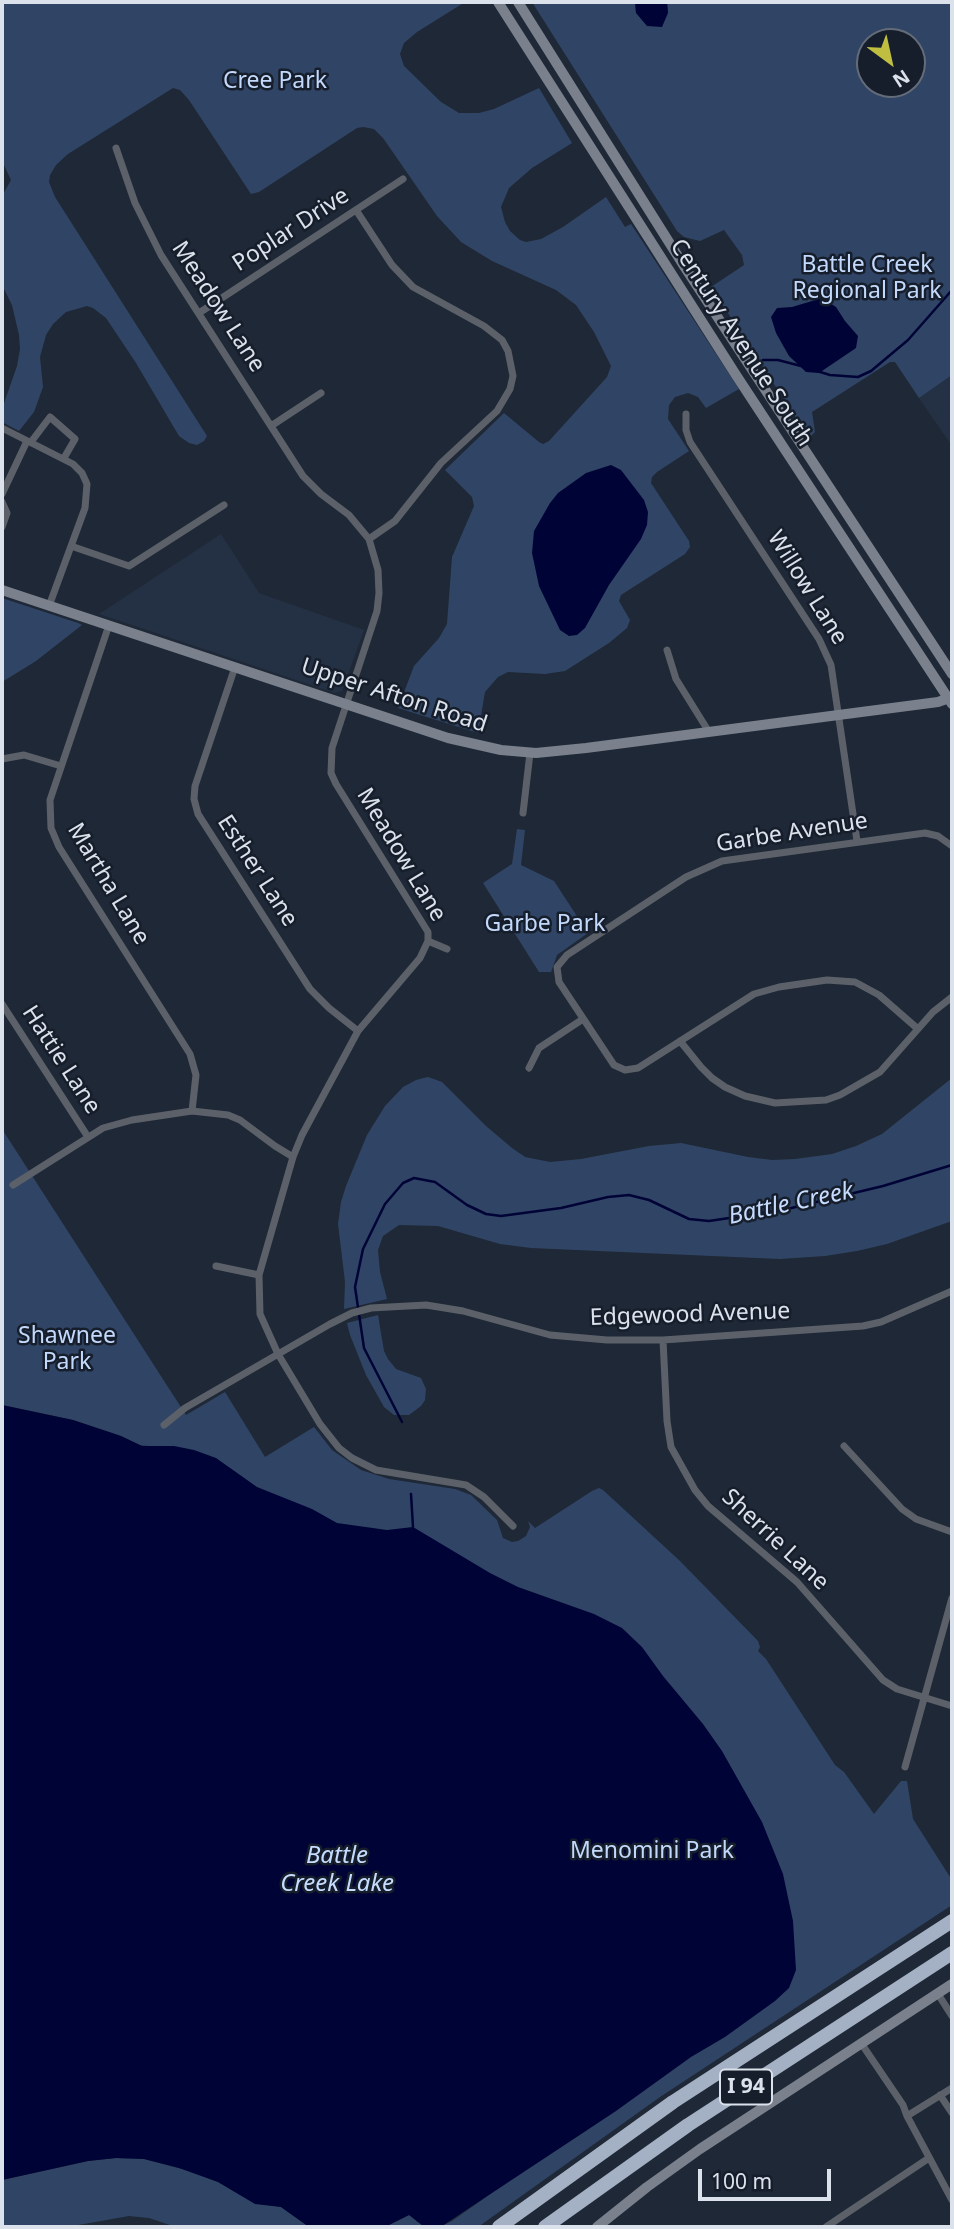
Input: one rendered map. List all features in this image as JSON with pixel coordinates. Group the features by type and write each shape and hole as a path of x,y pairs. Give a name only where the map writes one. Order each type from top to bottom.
{"highway":[{"name":"I 94","path":"499,2227 673,2102 952,1921"},
{"name":"I 94","path":"545,2227 688,2125 952,1953"}],"main road":[{"name":"Century Avenue South","path":"498,2 736,375 951,700"},
{"name":"Century Avenue South","path":"518,2 684,266 952,674"},
{"name":"Upper Afton Road","path":"2,590 488,749 530,753 951,700"},
{"path":"597,2227 682,2162 952,1984"}],"street":[{"name":"Meadow Lane","path":"116,148 149,234 303,476 349,515 369,539 378,570 377,611 332,748 331,773 426,925 428,941 419,958 358,1031 293,1157 259,1275 260,1314 278,1354 320,1424 339,1448 376,1470 466,1485 484,1497 513,1526"},
{"name":"Poplar Drive","path":"199,313 404,179"},
{"path":"356,210 392,265 413,287 484,326 502,340 508,351 513,376 510,389 497,411 441,463 395,522 369,539"},
{"path":"271,426 321,393"},
{"name":"Willow Lane","path":"686,414 686,430 690,442 826,653 831,665 857,841"},
{"path":"2,494 29,442 50,417 75,439 64,458"},
{"path":"2,428 64,458 82,473 88,491 85,508 49,606"},
{"path":"2,502 7,513 2,527"},
{"path":"72,546 129,566 224,505"},
{"name":"Martha Lane","path":"108,625 50,800 51,828 59,847 190,1054 197,1075 192,1111"},
{"path":"667,650 676,679 709,732"},
{"name":"Esther Lane","path":"235,667 195,786 194,799 198,814 310,989 358,1031"},
{"path":"523,813 530,753"},
{"path":"2,759 24,755 61,766"},
{"name":"Garbe Avenue","path":"583,1019 559,982 556,974 560,961 698,870 722,861 925,833 938,836 952,846"},
{"path":"428,941 447,949"},
{"path":"528,1068 539,1048 583,1019 614,1065 625,1070 638,1068 754,994 779,987 827,980 855,982 867,987 918,1029"},
{"path":"680,1041 701,1068 725,1087 761,1100 791,1103 826,1100 880,1072 933,1012 952,998"},
{"name":"Hattie Lane","path":"2,1004 88,1136"},
{"path":"13,1185 88,1136 117,1123 192,1111 228,1115 240,1120 293,1157"},
{"path":"216,1266 259,1275"},
{"name":"Edgewood Avenue","path":"164,1425 180,1411 278,1354 352,1313 371,1308 426,1305 463,1311 550,1335 607,1340 663,1339 863,1326 881,1322 952,1291"},
{"name":"Sherrie Lane","path":"663,1339 671,1447 695,1490 708,1506 797,1582 883,1680 897,1689 952,1706"},
{"path":"844,1446 902,1509 916,1519 952,1532"},
{"path":"905,1766 952,1598"},
{"path":"938,1993 952,2016"},
{"path":"861,2043 903,2105 906,2116 952,2200"},
{"path":"906,2116 952,2088"},
{"path":"940,2095 952,2113"},
{"path":"826,2227 929,2158"}],"shaded area":[{"path":"952,375 952,446 919,398"},
{"path":"221,534 259,593 364,630 342,691 335,693 99,614"}],"green space":[{"name":"Cree Park","path":"2,2 465,2 404,43 400,54 404,66 441,102 459,113 479,113 494,109 539,88 572,143 532,168 509,188 501,207 510,231 526,242 541,239 606,197 625,227 631,224 739,389 706,408 698,397 688,393 675,397 669,405 668,419 689,451 657,472 651,483 689,541 690,547 685,554 621,595 619,601 630,620 627,628 565,671 545,674 508,672 498,677 485,692 478,733 398,708 414,666 439,638 447,624 452,557 474,506 472,497 445,470 504,413 539,442 543,444 549,441 607,377 611,366 594,332 576,305 556,290 492,261 461,242 437,216 374,129 357,128 259,192 251,194 189,100 180,90 173,88 68,154 50,175 49,182 55,197 207,436 197,445 179,436 106,318 87,306 66,312 46,335 40,357 43,387 34,412 19,431 2,422 2,409 20,349 12,305 2,285 2,196 11,180 2,161"},
{"name":"Battle Creek Regional Park","path":"532,2 635,2 636,13 668,13 667,2 952,2 952,375 919,398 895,362 890,362 812,412 815,432 811,436 801,420 798,421 711,287 744,265 742,255 724,230 700,241 684,237 677,231"},
{"path":"2,598 82,625 36,661 2,682"},
{"name":"Garbe Park","path":"517,829 525,830 521,865 554,881 588,933 557,955 551,972 539,972 483,883 512,864"},
{"path":"428,1077 442,1082 512,1148 525,1157 550,1162 681,1143 772,1160 832,1154 882,1134 952,1078 952,1221 887,1244 857,1251 780,1259 531,1248 500,1244 438,1226 399,1225 383,1236 378,1250 387,1299 344,1309 345,1282 338,1224 346,1186 367,1135 385,1106 403,1087"},
{"name":"Menomini Park","path":"2,1129 186,1415 225,1392 265,1457 314,1427 332,1450 361,1470 389,1479 455,1489 471,1495 497,1520 503,1538 512,1542 526,1536 530,1527 528,1521 535,1528 592,1491 599,1488 603,1490 680,1561 758,1641 758,1651 766,1659 835,1765 844,1772 874,1814 901,1781 907,1781 913,1819 950,1877 952,1876 952,1905 660,2097 478,2227 385,2227 409,2215 417,2222 442,2226 587,2130 149,1446 139,1445 73,1420 2,1405"},
{"path":"378,1315 384,1351 388,1359 396,1369 421,1378 426,1389 425,1400 409,1415 394,1415 384,1407 366,1375 350,1335 347,1323"},
{"path":"144,2159 190,2171 218,2182 255,2203 281,2207 309,2227 176,2227 149,2218 129,2216 67,2227 2,2227 2,2180 88,2161"}],"water":[{"path":"635,2 667,2 668,13 662,27 647,26 636,13"},
{"path":"822,298 836,307 858,336 856,348 819,373 806,372 789,356 776,333 771,317 777,308 792,307"},
{"path":"611,465 621,470 644,500 648,512 647,525 585,628 577,635 569,636 560,630 539,586 532,553 534,531 558,493 586,473"},
{"name":"Battle Creek Lake","path":"2,1405 73,1420 142,1446 174,1446 194,1450 216,1458 257,1487 312,1509 337,1523 387,1530 413,1527 518,1587 594,1614 622,1628 642,1647 703,1724 722,1751 762,1822 783,1874 793,1921 796,1970 789,1988 725,2037 691,2057 616,2111 442,2226 423,2226 409,2215 385,2227 309,2227 281,2207 255,2204 218,2182 144,2159 88,2161 2,2180"}],"waterway":[{"path":"817,371 858,377 871,371 908,340 952,290"},
{"path":"763,360 778,360 801,366"},
{"name":"Battle Creek","path":"402,1422 364,1348 355,1287 363,1249 385,1204 403,1183 414,1178 435,1182 467,1205 486,1214 501,1216 629,1195 649,1200 689,1219 709,1221 783,1210 883,1186 952,1165"},
{"name":"Battle Creek","path":"411,1494 413,1527"}],"park label":[{"name":"Shawnee Park","path":"67,1349"}]}
